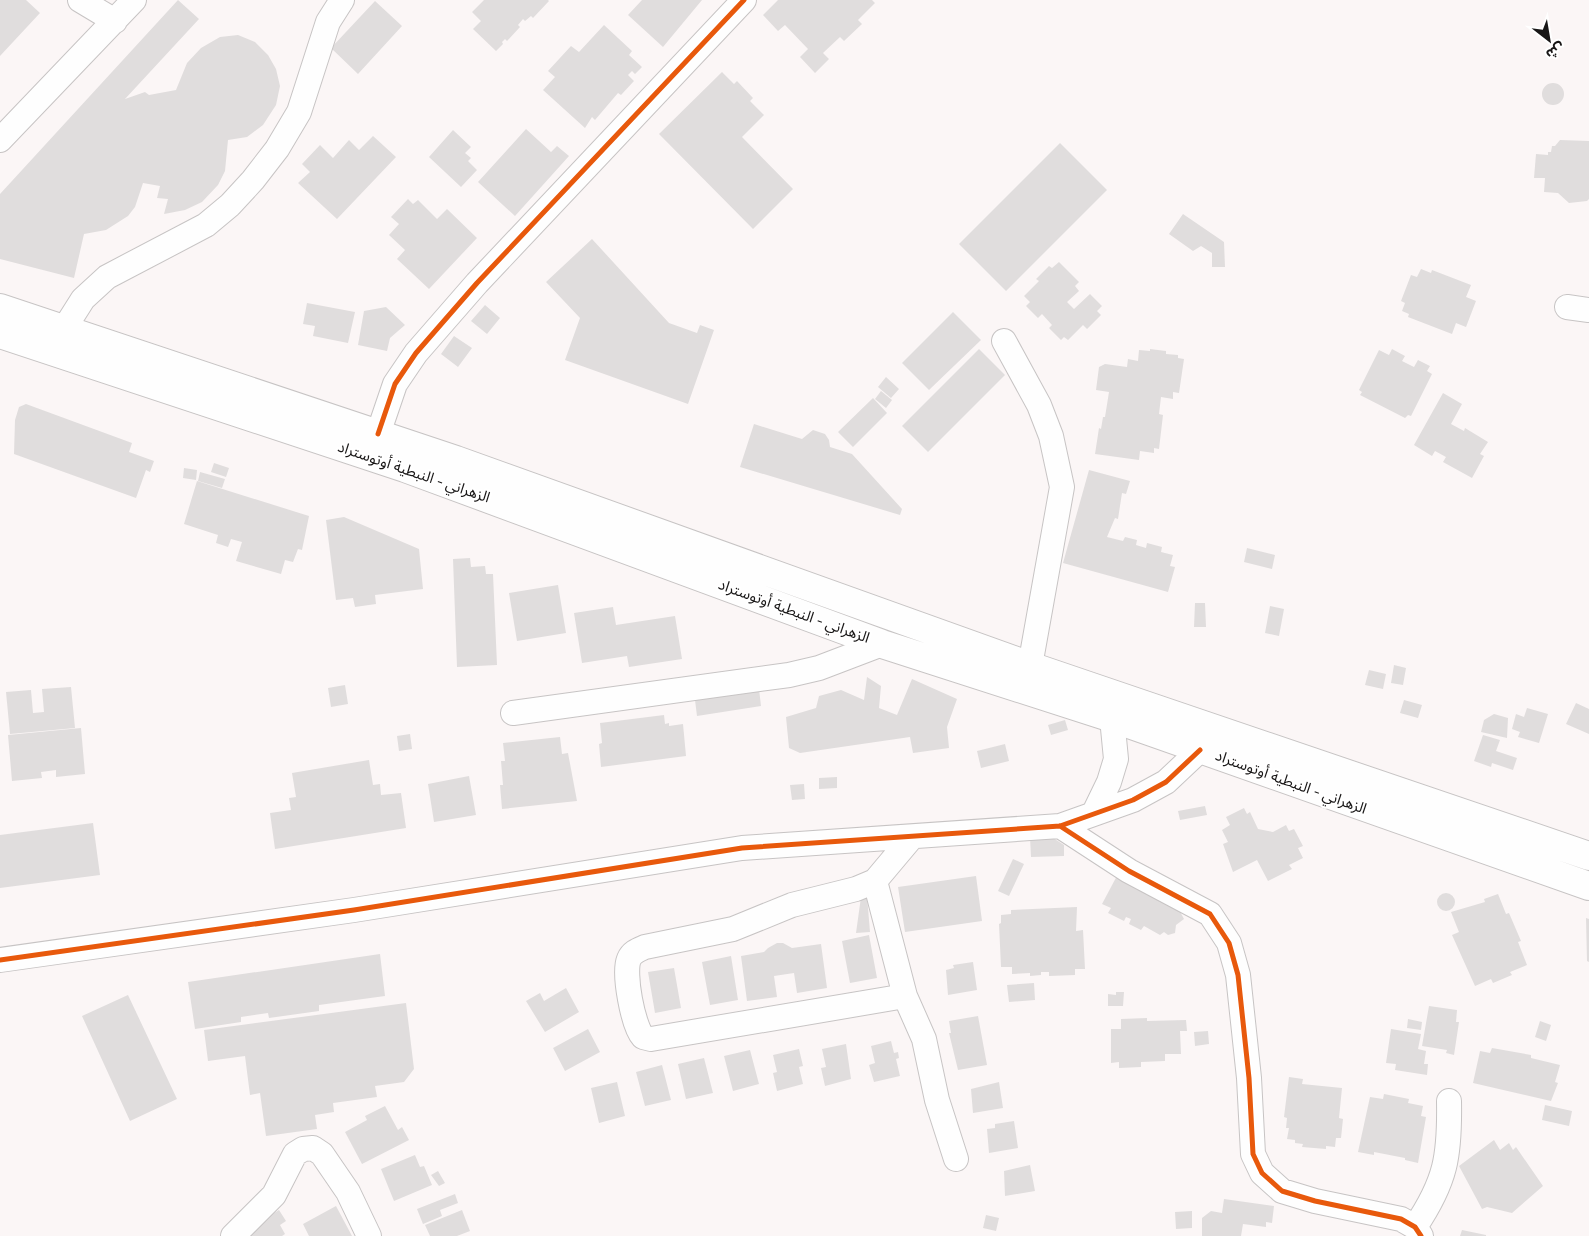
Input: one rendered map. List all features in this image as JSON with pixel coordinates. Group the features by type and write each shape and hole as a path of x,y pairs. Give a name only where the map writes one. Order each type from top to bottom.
{"highway":[{"name":"الزهراني - النبطية أوتوستراد","path":"0,308 378,434 1030,666 1472,817 1589,886"},
{"name":"الزهراني - النبطية أوتوستراد","path":"0,334 405,468 882,644 1112,718 1464,843 1589,856"},
{"path":"1464,843 1472,817"}],"street":[{"path":"80,0 115,21"},
{"path":"0,140 134,0"},
{"path":"64,329 83,299 106,277 206,225 230,206 254,180 277,148 299,112 328,22 342,0"},
{"path":"378,434 395,384 416,352 477,282 744,0"},
{"path":"1004,341 1039,405 1051,436 1062,487 1030,666"},
{"path":"513,713 789,675 819,668 882,644"},
{"path":"1094,813 1109,782 1116,759 1112,718"},
{"path":"0,960 354,910 742,848 1060,826 1133,800 1166,782 1200,750"},
{"path":"1060,826 1129,871 1210,914 1229,943 1238,975 1249,1078 1253,1154 1262,1173 1282,1191 1315,1201 1401,1219 1418,1231 1444,1174 1449,1145 1449,1101"},
{"path":"905,996 651,1039 642,1037 635,1025 628,962 634,952 660,943 696,938 733,929 792,905 856,889 875,881 912,836"},
{"path":"875,881 905,996 924,1039 937,1100 956,1159"},
{"path":"233,1236 274,1195 295,1154 303,1149 313,1148 322,1154 348,1192 369,1236"}],"building":[{"path":"0,0 26,0 40,13 0,56"},
{"path":"178,0 199,19 125,99 145,92 149,95 176,90 187,63 201,48 220,37 238,35 255,42 268,55 276,69 280,86 276,105 263,125 247,137 228,140 225,171 218,185 202,202 185,210 164,214 168,199 157,198 160,186 143,183 135,207 128,216 106,230 84,234 74,278 0,259 0,194"},
{"path":"484,0 549,1 533,18 531,16 525,21 523,19 518,25 520,27 507,41 505,39 502,42 503,44 496,51 473,29 481,21 472,12"},
{"path":"642,0 702,0 663,47 628,15"},
{"path":"778,0 872,0 875,3 858,20 862,24 844,41 840,37 823,53 829,59 815,73 800,57 808,49 785,25 778,31 763,15"},
{"path":"375,1 402,26 358,74 331,48"},
{"path":"604,25 632,51 629,55 642,67 635,74 632,71 628,75 634,81 621,95 618,93 595,120 592,117 585,128 543,90 555,77 548,71 571,46 579,52"},
{"path":"722,72 734,84 737,81 753,98 750,101 764,115 742,137 793,189 753,229 659,134"},
{"path":"1549,83 1557,83 1564,90 1564,98 1557,105 1549,105 1542,98 1542,90"},
{"path":"526,129 551,152 557,146 569,156 515,216 478,182"},
{"path":"453,130 471,147 465,153 471,158 468,161 477,170 461,187 429,157"},
{"path":"373,136 396,157 337,219 298,183 310,172 302,164 320,145 333,158 349,140 359,150"},
{"path":"1560,140 1589,141 1589,199 1587,201 1569,203 1558,193 1544,192 1545,178 1534,178 1536,154 1548,155 1548,152 1551,152 1552,146 1555,146"},
{"path":"1060,143 1107,190 1006,291 959,244"},
{"path":"408,199 413,204 418,200 437,219 447,209 477,238 429,289 397,259 405,250 389,235 399,224 391,217"},
{"path":"1183,214 1224,242 1225,267 1212,267 1212,253 1201,246 1193,251 1169,234"},
{"path":"592,239 669,323 697,333 700,325 714,330 688,404 565,360 580,318 546,282"},
{"path":"1059,262 1079,282 1075,286 1079,291 1067,302 1074,309 1090,294 1102,306 1097,311 1101,315 1087,329 1083,325 1068,340 1064,337 1061,340 1049,328 1052,325 1042,314 1038,318 1026,306 1030,302 1024,296 1039,281 1036,279 1049,266 1052,268"},
{"path":"1421,269 1431,273 1432,270 1471,285 1466,297 1476,301 1466,327 1456,323 1452,334 1408,317 1409,314 1402,311 1405,303 1401,301 1411,275 1417,277"},
{"path":"307,303 355,312 348,343 313,336 315,326 303,324"},
{"path":"485,305 500,318 487,334 471,321"},
{"path":"386,307 405,325 390,338 387,351 358,345 364,311"},
{"path":"953,312 981,340 929,390 902,363"},
{"path":"454,336 472,348 458,367 441,354"},
{"path":"979,349 1005,375 928,452 902,426"},
{"path":"1150,349 1166,351 1166,354 1178,355 1178,358 1184,359 1179,393 1173,392 1173,399 1161,397 1159,414 1163,415 1159,449 1154,448 1154,453 1140,451 1139,460 1095,454 1099,428 1101,429 1103,417 1105,417 1109,392 1096,390 1099,367 1105,364 1127,367 1128,359 1138,361 1139,350 1150,351"},
{"path":"1392,349 1405,356 1402,361 1414,367 1418,360 1430,366 1427,371 1432,374 1411,416 1408,415 1405,418 1360,395 1362,392 1359,390 1379,350 1389,355"},
{"path":"886,377 899,389 891,398 878,387"},
{"path":"881,391 892,400 886,408 875,399"},
{"path":"1443,393 1462,404 1451,424 1464,431 1465,428 1488,442 1480,454 1484,456 1472,478 1443,462 1446,457 1435,451 1432,456 1414,445"},
{"path":"873,398 887,413 853,447 838,432"},
{"path":"26,404 132,443 129,452 154,461 150,472 146,470 136,498 14,454 15,420 19,407"},
{"path":"754,424 802,439 813,430 825,434 829,440 830,447 852,454 902,509 900,515 740,467"},
{"path":"214,463 229,468 226,477 211,472"},
{"path":"184,468 197,470 196,480 183,478"},
{"path":"1089,470 1130,481 1126,494 1122,493 1118,519 1115,518 1107,537 1123,541 1125,537 1137,540 1136,545 1146,548 1147,543 1162,547 1161,552 1173,555 1170,566 1175,567 1168,592 1063,563"},
{"path":"200,472 225,479 222,488 198,481"},
{"path":"197,481 309,516 302,550 298,549 293,562 285,560 281,574 236,561 242,542 231,539 228,547 216,543 218,535 184,524"},
{"path":"344,517 419,549 423,589 375,595 376,604 355,607 353,598 336,600 326,520"},
{"path":"1247,548 1275,555 1272,569 1244,562"},
{"path":"470,558 471,567 485,566 486,574 493,574 497,665 457,667 453,559"},
{"path":"558,585 566,633 517,641 509,593"},
{"path":"1195,603 1205,603 1206,627 1194,627"},
{"path":"1270,606 1284,609 1279,636 1265,633"},
{"path":"613,607 616,625 675,616 682,659 629,667 627,656 582,663 574,613"},
{"path":"1394,665 1406,668 1403,685 1391,683"},
{"path":"1369,670 1386,674 1383,689 1365,685"},
{"path":"867,677 881,686 879,708 897,715 912,679 957,699 947,727 949,748 913,753 910,737 800,753 789,748 786,717 816,708 819,696 841,690 864,700"},
{"path":"345,685 348,704 331,707 328,688"},
{"path":"71,687 75,728 10,734 6,692 31,690 33,713 44,712 42,689"},
{"path":"759,689 761,706 697,716 695,700"},
{"path":"1404,700 1422,705 1418,718 1400,713"},
{"path":"1576,703 1589,709 1589,734 1566,724"},
{"path":"1527,708 1548,714 1539,743 1518,737 1520,732 1512,729 1516,714 1524,717"},
{"path":"1494,714 1508,718 1507,738 1481,732 1484,720"},
{"path":"664,715 665,724 669,723 669,726 683,724 686,756 601,767 599,744 602,743 600,723"},
{"path":"1065,720 1068,730 1051,735 1048,725"},
{"path":"81,728 85,774 56,777 56,770 41,772 42,778 12,781 8,735"},
{"path":"410,734 412,749 399,751 397,736"},
{"path":"1483,735 1500,740 1496,751 1517,758 1513,770 1492,763 1491,767 1474,761"},
{"path":"560,737 562,754 568,753 577,801 502,809 500,785 503,785 501,761 505,761 503,743"},
{"path":"1005,744 1009,761 981,768 977,751"},
{"path":"369,760 373,785 380,784 381,795 401,793 406,828 275,849 270,813 291,810 289,798 296,797 292,773"},
{"path":"469,776 476,815 434,822 428,784"},
{"path":"837,777 837,788 819,789 819,778"},
{"path":"804,784 805,799 792,800 790,785"},
{"path":"1205,806 1207,815 1180,820 1178,811"},
{"path":"1244,808 1247,814 1250,812 1258,829 1273,832 1286,825 1289,831 1294,829 1303,846 1298,848 1303,858 1289,865 1292,869 1268,881 1257,860 1233,872 1223,844 1228,842 1222,830 1230,825 1226,817"},
{"path":"93,823 100,875 0,888 0,835"},
{"path":"1050,836 1064,845 1064,856 1031,857 1030,837"},
{"path":"1013,859 1024,864 1009,896 998,891"},
{"path":"1119,872 1175,902 1184,919 1176,925 1175,933 1168,935 1164,932 1160,935 1144,926 1141,930 1129,924 1131,919 1126,917 1124,921 1108,913 1111,908 1102,904"},
{"path":"976,876 982,921 905,932 898,887"},
{"path":"1442,893 1450,893 1455,898 1453,909 1442,911 1437,906 1437,898"},
{"path":"1498,894 1506,914 1509,913 1521,941 1518,942 1527,965 1510,972 1512,975 1493,983 1491,979 1475,986 1452,935 1459,932 1451,912 1485,902 1484,899"},
{"path":"867,896 870,932 856,933 861,897"},
{"path":"1077,907 1076,931 1083,930 1085,969 1075,969 1075,975 1049,976 1049,972 1041,972 1041,975 1030,976 1030,973 1012,974 1012,967 1001,967 999,924 1001,923 1001,915 1011,914 1011,910"},
{"path":"1586,918 1589,919 1589,962 1587,961"},
{"path":"869,935 877,978 850,983 842,941"},
{"path":"777,943 783,943 792,948 821,944 827,988 797,993 794,973 774,976 777,997 747,1001 741,956 764,952"},
{"path":"380,954 385,996 319,1005 319,1011 269,1018 268,1013 241,1017 241,1022 195,1029 188,982"},
{"path":"731,956 738,1000 710,1005 702,962"},
{"path":"973,962 977,990 948,995 946,970 954,968 953,965"},
{"path":"674,968 681,1008 655,1013 648,972"},
{"path":"1034,983 1035,1000 1009,1002 1007,985"},
{"path":"566,988 579,1012 545,1032 526,1001 540,993 544,1001"},
{"path":"1116,992 1124,992 1123,1006 1108,1006 1108,994 1116,995"},
{"path":"128,995 177,1099 130,1121 82,1016"},
{"path":"406,1003 414,1069 404,1082 375,1086 377,1097 333,1103 334,1112 315,1115 317,1129 266,1136 260,1093 250,1095 245,1056 208,1061 204,1030"},
{"path":"1429,1006 1457,1010 1456,1022 1459,1022 1454,1055 1446,1053 1447,1050 1422,1046"},
{"path":"978,1016 987,1065 958,1070 949,1033 951,1033 949,1021"},
{"path":"1147,1018 1147,1021 1186,1020 1187,1031 1180,1031 1181,1054 1165,1054 1165,1061 1141,1062 1141,1067 1119,1068 1119,1062 1111,1063 1111,1029 1121,1029 1121,1019"},
{"path":"1408,1019 1422,1022 1421,1030 1407,1028"},
{"path":"1540,1021 1551,1025 1546,1041 1535,1037"},
{"path":"588,1029 600,1052 565,1071 553,1048"},
{"path":"1391,1029 1421,1034 1418,1049 1426,1051 1424,1064 1428,1064 1427,1075 1395,1070 1396,1064 1386,1063"},
{"path":"1208,1031 1209,1044 1195,1046 1194,1032"},
{"path":"891,1041 894,1053 898,1052 899,1058 896,1059 900,1076 874,1082 869,1065 875,1063 871,1046"},
{"path":"846,1044 851,1079 825,1086 821,1068 826,1067 822,1049"},
{"path":"1492,1048 1531,1055 1531,1058 1560,1065 1555,1082 1558,1083 1551,1101 1473,1083 1480,1051 1490,1053"},
{"path":"799,1049 803,1066 799,1067 803,1084 777,1091 773,1073 777,1072 773,1055"},
{"path":"750,1050 759,1084 733,1091 724,1056"},
{"path":"704,1058 713,1093 686,1099 678,1064"},
{"path":"662,1065 671,1100 645,1106 636,1072"},
{"path":"1289,1077 1303,1079 1302,1084 1342,1088 1339,1118 1343,1119 1341,1138 1336,1138 1335,1147 1326,1146 1326,1149 1302,1147 1303,1144 1287,1139 1289,1128 1286,1128 1287,1118 1284,1117"},
{"path":"617,1082 625,1116 599,1123 591,1088"},
{"path":"999,1082 1003,1108 973,1113 971,1089"},
{"path":"1384,1094 1409,1099 1408,1103 1423,1106 1421,1116 1426,1117 1418,1163 1405,1160 1405,1158 1374,1152 1374,1155 1358,1152 1370,1097 1383,1099"},
{"path":"1545,1105 1572,1111 1569,1126 1542,1120"},
{"path":"385,1106 398,1130 402,1127 409,1140 362,1164 345,1132 367,1120 365,1116"},
{"path":"1014,1121 1018,1148 989,1153 987,1129 995,1128 995,1124"},
{"path":"1494,1140 1500,1150 1509,1143 1513,1150 1516,1147 1543,1186 1512,1213 1487,1207 1482,1209 1459,1166"},
{"path":"415,1155 420,1167 424,1166 432,1185 394,1201 381,1169"},
{"path":"1030,1165 1035,1191 1005,1196 1004,1171"},
{"path":"438,1171 445,1183 439,1186 431,1175"},
{"path":"455,1194 458,1203 440,1210 442,1216 423,1224 417,1209"},
{"path":"1224,1199 1274,1206 1272,1223 1266,1222 1266,1227 1243,1224 1241,1236 1202,1236 1202,1218 1211,1211 1222,1213"},
{"path":"336,1206 352,1236 309,1236 303,1224"},
{"path":"279,1210 286,1221 280,1225 285,1234 282,1236 238,1236"},
{"path":"462,1210 470,1231 457,1236 430,1236 425,1225"},
{"path":"1192,1211 1192,1228 1176,1229 1175,1212"},
{"path":"986,1215 999,1218 996,1231 983,1228"},
{"path":"1462,1230 1486,1235 1486,1236 1460,1236"}],"cycle path":[{"path":"378,434 395,384 416,353 477,283 744,0"},
{"path":"0,960 354,910 742,848 1060,826 1133,800 1166,782 1200,750"},
{"path":"1060,826 1129,871 1210,914 1229,943 1238,975 1249,1078 1253,1154 1262,1173 1282,1191 1315,1201 1401,1219 1415,1227 1421,1236"}]}
